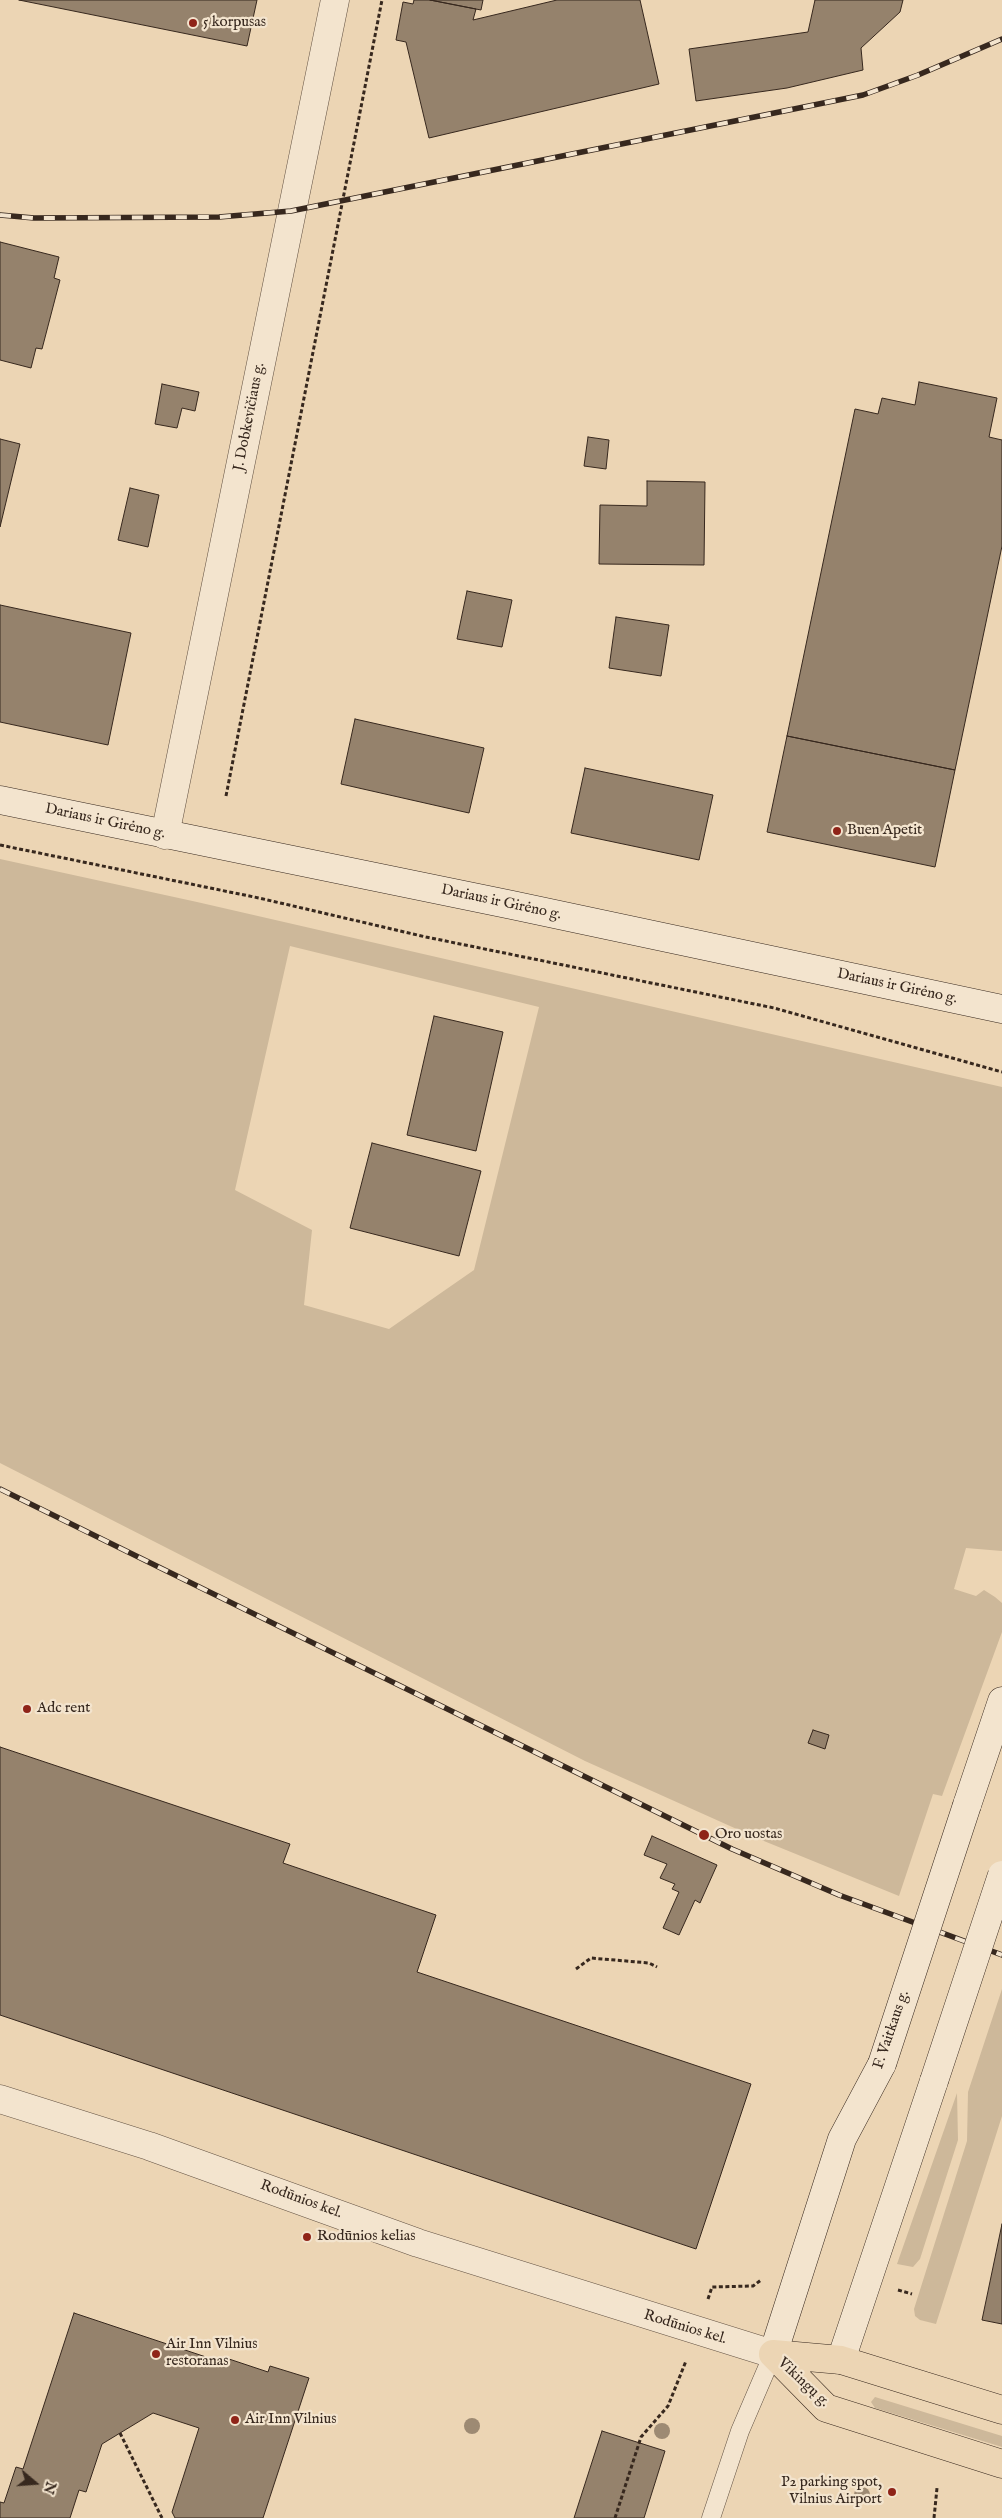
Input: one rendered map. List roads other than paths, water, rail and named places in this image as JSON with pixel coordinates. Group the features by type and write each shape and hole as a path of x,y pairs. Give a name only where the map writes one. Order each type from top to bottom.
{"main road":[{"name":"Vikingų g.","path":"773,2354 842,2360 1002,2410"},
{"name":"Vikingų g.","path":"773,2354 826,2408 1002,2464"}],"street":[{"name":"J. Dobkevičiaus g.","path":"165,835 335,0"},
{"name":"Dariaus ir Girėno g.","path":"0,800 512,905 1002,1010"},
{"name":"F. Vaitkaus g.","path":"773,2354 842,2138 882,2064 1002,1701"},
{"path":"842,2360 1002,1875"},
{"name":"Rodūnios kel.","path":"0,2099 149,2146 418,2243 773,2354"}],"lane":[{"path":"711,2518 740,2431 773,2354"}],"railway":[{"path":"0,215 34,218 219,217 291,211 863,95 918,75 1002,39"},
{"path":"0,1489 732,1849 839,1895 1002,1955"}],"place":[{"name":"5 korpusas","path":"193,23"},
{"name":"Buen Apetit","path":"837,831"},
{"name":"Adc rent","path":"27,1709"},
{"name":"Oro uostas","path":"704,1835"},
{"name":"Rodūnios kelias","path":"307,2237"},
{"name":"Air Inn Vilnius restoranas","path":"156,2354"},
{"name":"Air Inn Vilnius","path":"235,2420"},
{"name":"P2 parking spot, Vilnius Airport","path":"892,2492"}]}
